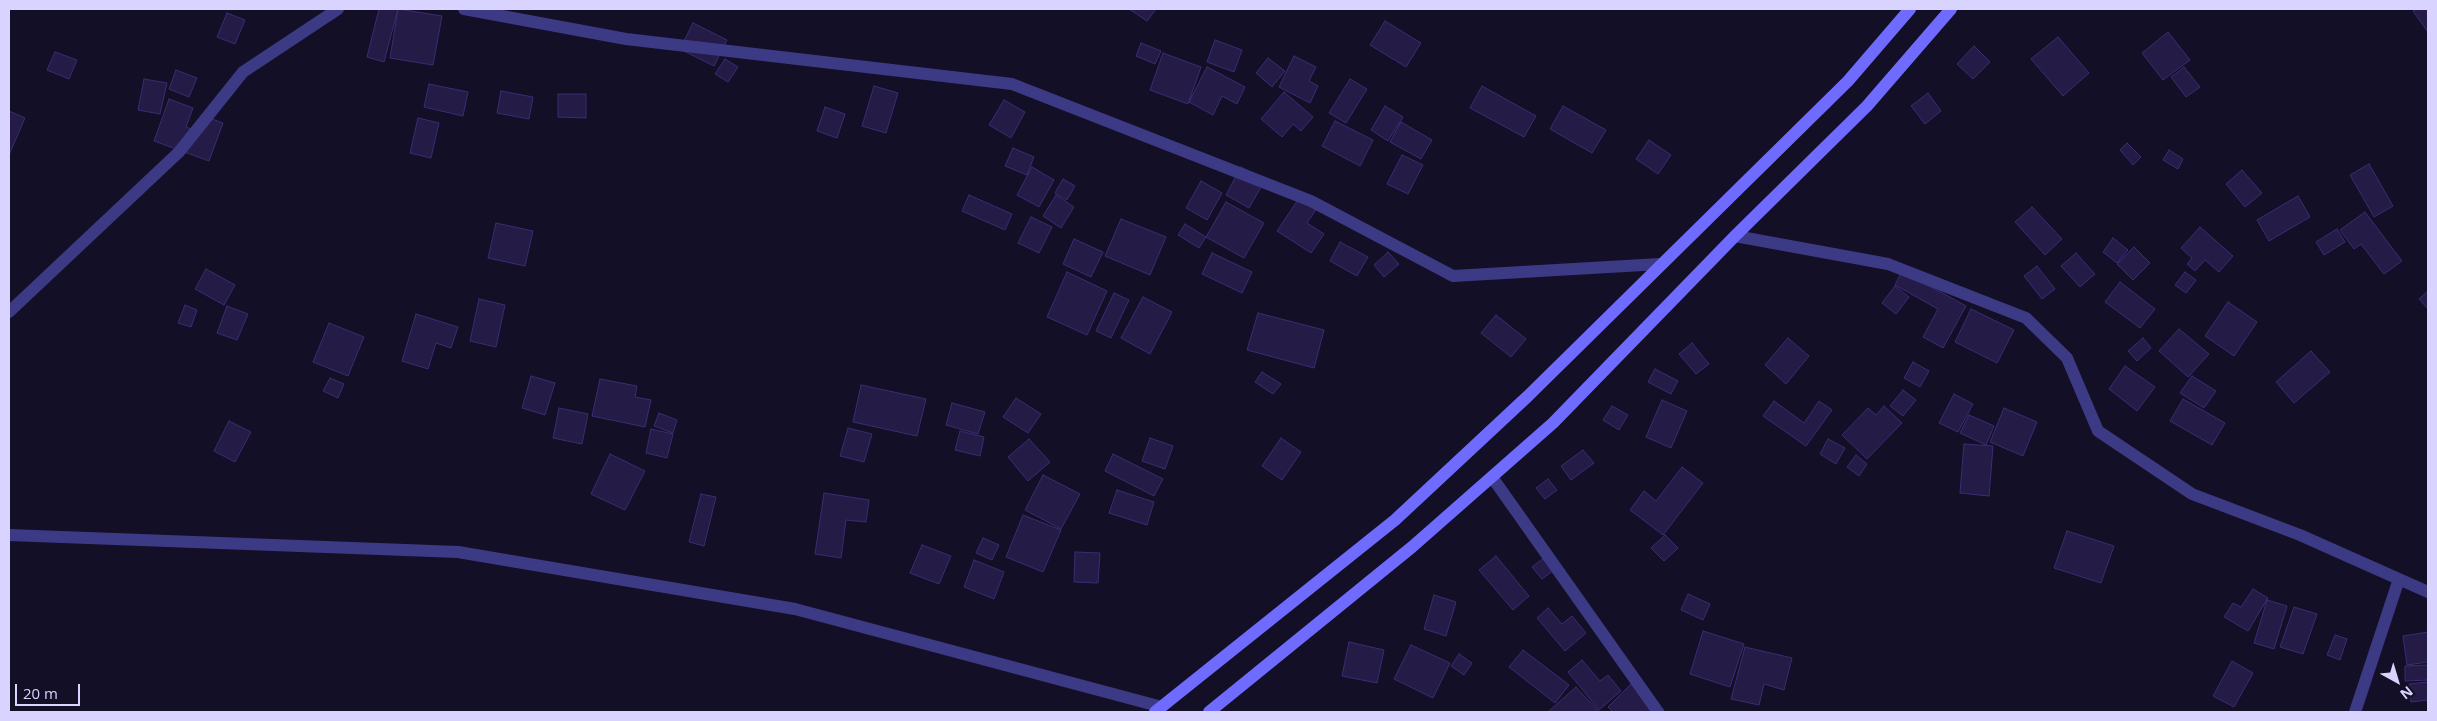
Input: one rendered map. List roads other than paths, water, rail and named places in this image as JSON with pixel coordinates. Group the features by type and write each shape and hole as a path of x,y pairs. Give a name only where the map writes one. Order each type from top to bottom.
{"main road":[{"path":"1159,709 1395,520 1528,396 1848,81 1910,9"},
{"path":"1208,712 1412,547 1553,423 1735,236 1868,106 1951,9"}],"street":[{"path":"9,312 179,152 243,72 338,9"},
{"path":"464,9 626,39 1012,84 1311,201 1453,276 1660,264"},
{"path":"1735,236 1888,264 2026,318 2067,358 2098,430 2192,494 2300,534 2428,592"},
{"path":"1492,477 1658,712"},
{"path":"9,535 458,552 795,609 1159,709"},
{"path":"2355,712 2399,580"}]}
